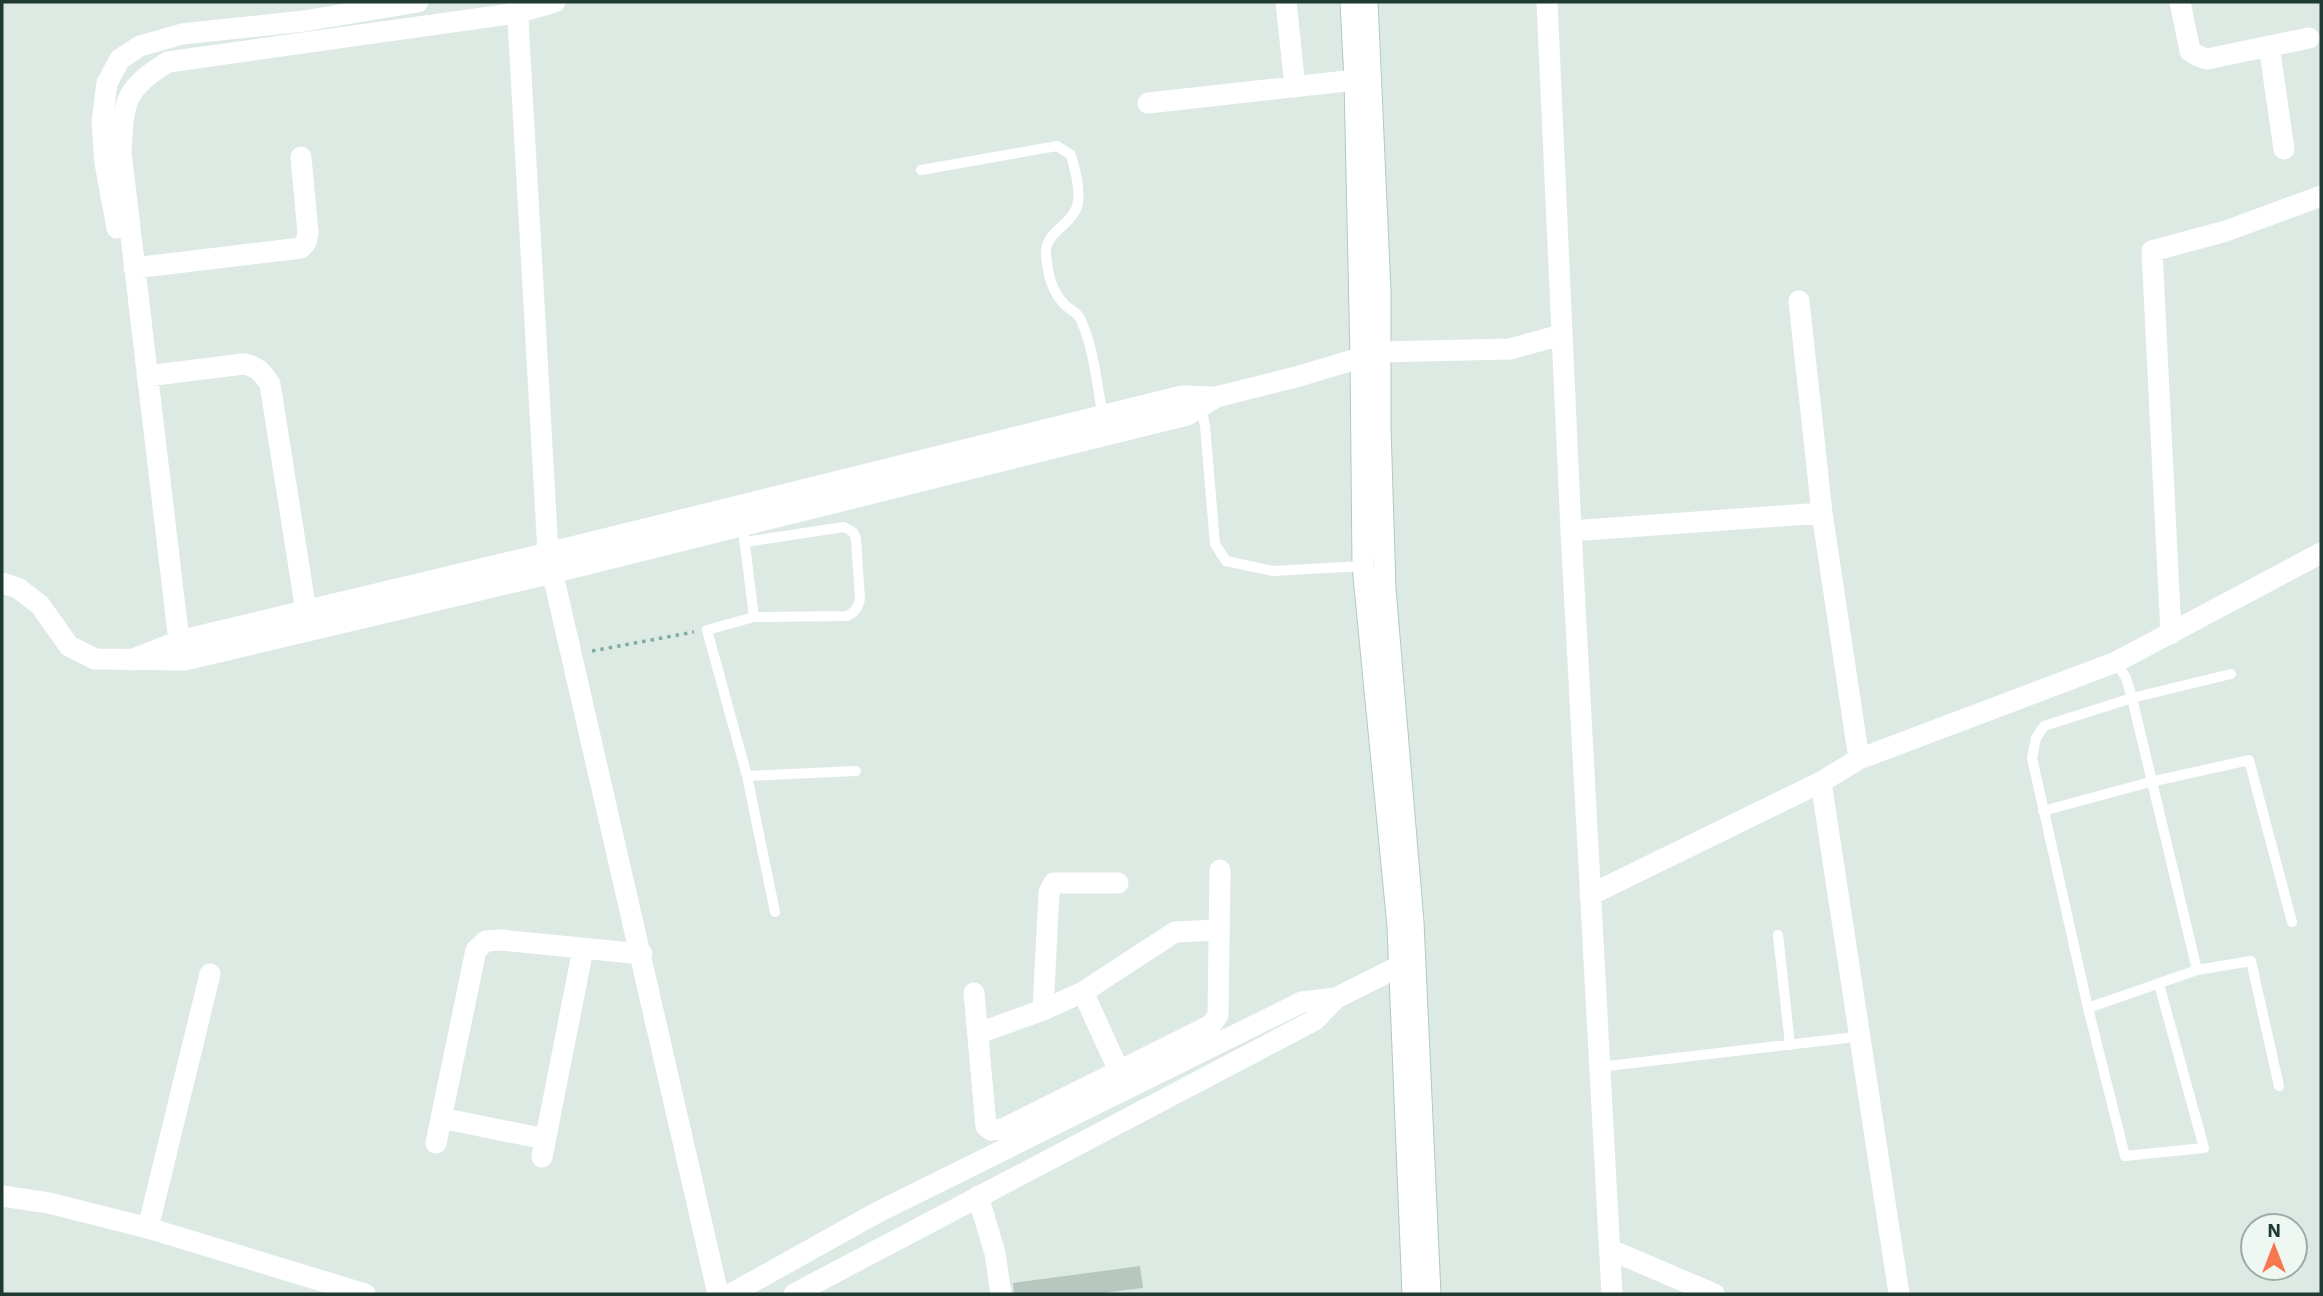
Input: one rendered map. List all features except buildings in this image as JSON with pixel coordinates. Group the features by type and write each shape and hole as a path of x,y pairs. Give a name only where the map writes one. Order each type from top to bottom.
{"street":[{"path":"153,426 105,163 102,122 107,83 120,59 140,46 182,34 304,21 418,2"},
{"path":"179,641 121,152 123,120 130,91 168,62 555,2"},
{"path":"1286,2 1295,87"},
{"path":"1351,2 1371,355 1380,426 1385,589 1430,1294"},
{"path":"1367,2 1380,291 1371,355 1363,566 1397,912 1407,962 1413,1294"},
{"path":"1547,2 1571,531 1612,1294"},
{"path":"2180,2 2190,51 2207,59 2309,38"},
{"path":"517,8 550,563 718,1294"},
{"path":"2269,46 2284,149"},
{"path":"1149,103 1355,80"},
{"path":"134,268 302,248 308,233 300,157"},
{"path":"2171,634 2152,251 2226,232 2321,196"},
{"path":"1798,301 1822,513 1859,759"},
{"path":"131,660 179,641 306,611 550,563 743,533 1187,415 1209,402 1371,355 1510,349 1562,335"},
{"path":"147,376 243,364 260,369 270,384 306,611"},
{"path":"2,583 18,589 40,605 69,646 96,659 185,660 1182,396 1209,402"},
{"path":"1571,531 1822,513"},
{"path":"1590,895 1821,782 1859,759 2116,662 2321,553"},
{"path":"1821,782 1899,1294"},
{"path":"731,1294 1123,1080 1211,1025 1218,1015 1220,870"},
{"path":"1044,1010 1049,892 1054,883 1118,883"},
{"path":"979,1033 1044,1010 1083,992 1175,933 1218,930"},
{"path":"436,1143 476,950 486,941 501,940 642,954"},
{"path":"441,1118 544,1148 583,949"},
{"path":"794,1294 1137,1111 1315,1020 1336,998 1407,962"},
{"path":"148,1228 210,974"},
{"path":"1083,992 1137,1111"},
{"path":"974,993 986,1126 991,1130 1003,1129 1123,1080 1302,1002 1336,998"},
{"path":"2,1196 49,1203 148,1228 365,1294"},
{"path":"978,1196 995,1253 1001,1294"},
{"path":"1611,1250 1714,1294"}],"lane":[{"path":"921,170 1057,146 1071,155 1078,204 1069,220 1053,233 1046,251 1050,284 1063,303 1078,315 1084,330 1103,417"},
{"path":"1209,402 1205,426 1215,544 1226,561 1273,570 1363,566"},
{"path":"754,617 743,533 844,527 853,532 856,539 860,599 853,613 847,616 754,617 707,630 747,776 775,912"},
{"path":"2116,662 2126,678 2132,698 2197,970"},
{"path":"2159,984 2204,1148 2125,1156 2043,811 2032,758 2036,738 2044,726 2132,698 2231,674"},
{"path":"2043,811 2150,782 2249,760 2292,922"},
{"path":"747,776 856,771"},
{"path":"1778,935 1790,1045"},
{"path":"2088,1008 2197,970 2252,961 2279,1086"},
{"path":"1599,1067 1847,1038"}],"path":[{"path":"572,655 707,630"}]}
